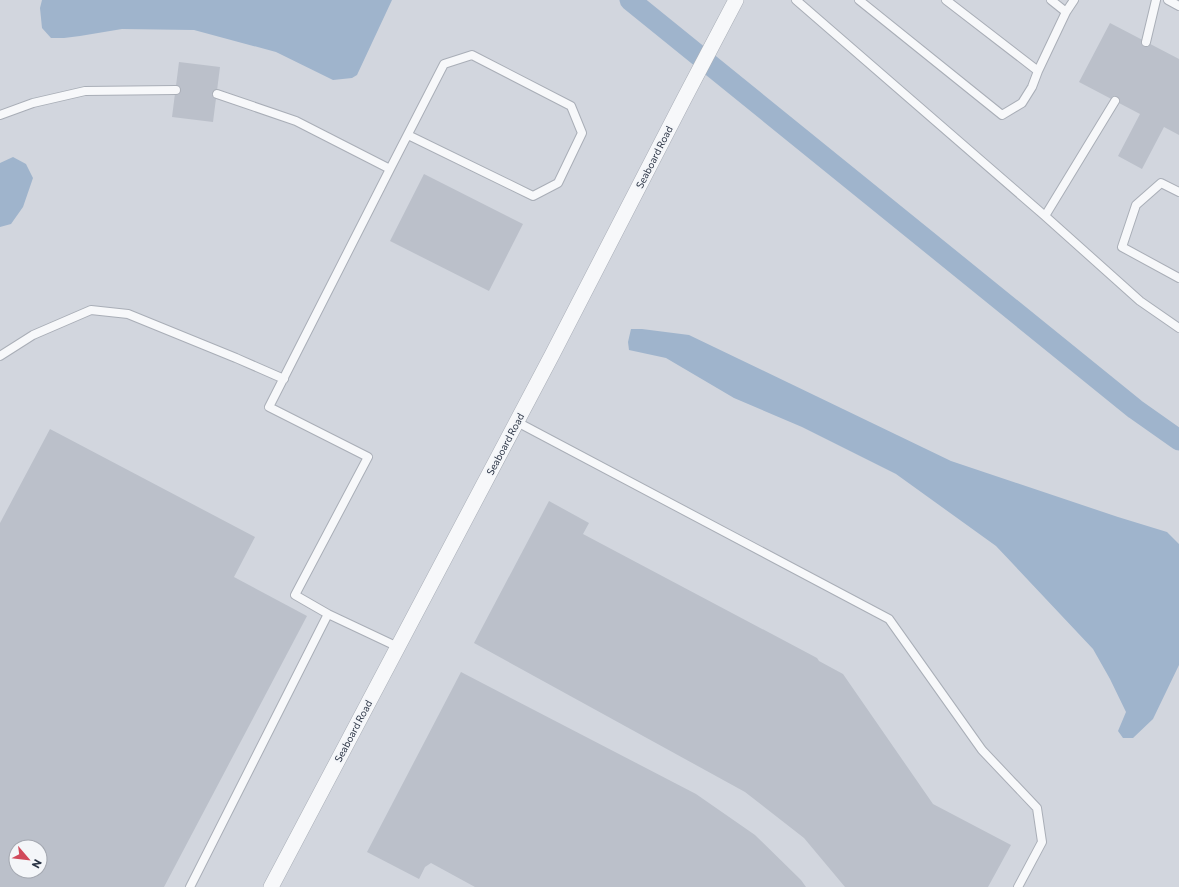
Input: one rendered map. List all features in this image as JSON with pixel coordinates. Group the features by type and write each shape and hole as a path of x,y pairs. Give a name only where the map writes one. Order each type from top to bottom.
{"street":[{"name":"Seaboard Road","path":"271,887 517,422 736,0"}],"lane":[{"path":"796,0 1045,216 1140,302 1179,328"},
{"path":"859,0 1002,114 1022,103 1032,87 1066,12 1074,0"},
{"path":"946,0 1038,71"},
{"path":"1051,0 1066,12"},
{"path":"1146,42 1156,0"},
{"path":"1168,0 1179,6"},
{"path":"398,647 328,614 295,596 368,457 269,407 444,64 472,55 571,106 582,133 558,183 532,196 408,135"},
{"path":"0,115 33,103 86,91 176,90"},
{"path":"217,94 296,122 390,169"},
{"path":"1045,216 1114,101"},
{"path":"1179,192 1161,183 1136,205 1122,247 1179,278"},
{"path":"0,356 33,335 91,310 128,314 284,379"},
{"path":"517,422 890,619 982,750 1037,808 1042,842 1018,887"},
{"path":"190,887 328,614"}],"shaded area":[{"path":"0,0 1179,0 1179,887 0,887"}],"water":[{"path":"42,0 392,0 357,75 352,78 333,80 276,52 194,30 122,29 80,36 51,38 42,28 40,8"},
{"path":"13,157 26,164 33,178 23,207 11,224 0,227 0,163"},
{"path":"631,329 689,335 951,461 1167,532 1179,544 1179,665 1153,719 1133,738 1123,738 1118,731 1126,712 1093,649 996,546 896,474 802,427 734,398 666,358 629,350 628,342"}],"building":[{"path":"1110,23 1179,59 1179,135 1164,127 1142,169 1118,156 1140,114 1079,82"},
{"path":"179,62 220,67 213,122 172,117"},
{"path":"424,174 523,224 489,291 390,241"},
{"path":"50,429 255,537 234,577 307,616 164,887 0,887 0,523"},
{"path":"549,501 589,523 583,534 817,658 819,661 843,674 933,804 1011,845 988,887 845,887 804,838 745,792 474,643"},
{"path":"461,672 696,794 755,835 801,880 806,887 475,887 431,863 425,867 419,879 367,852"}],"waterway":[{"path":"630,0 1135,409 1179,440"}]}
